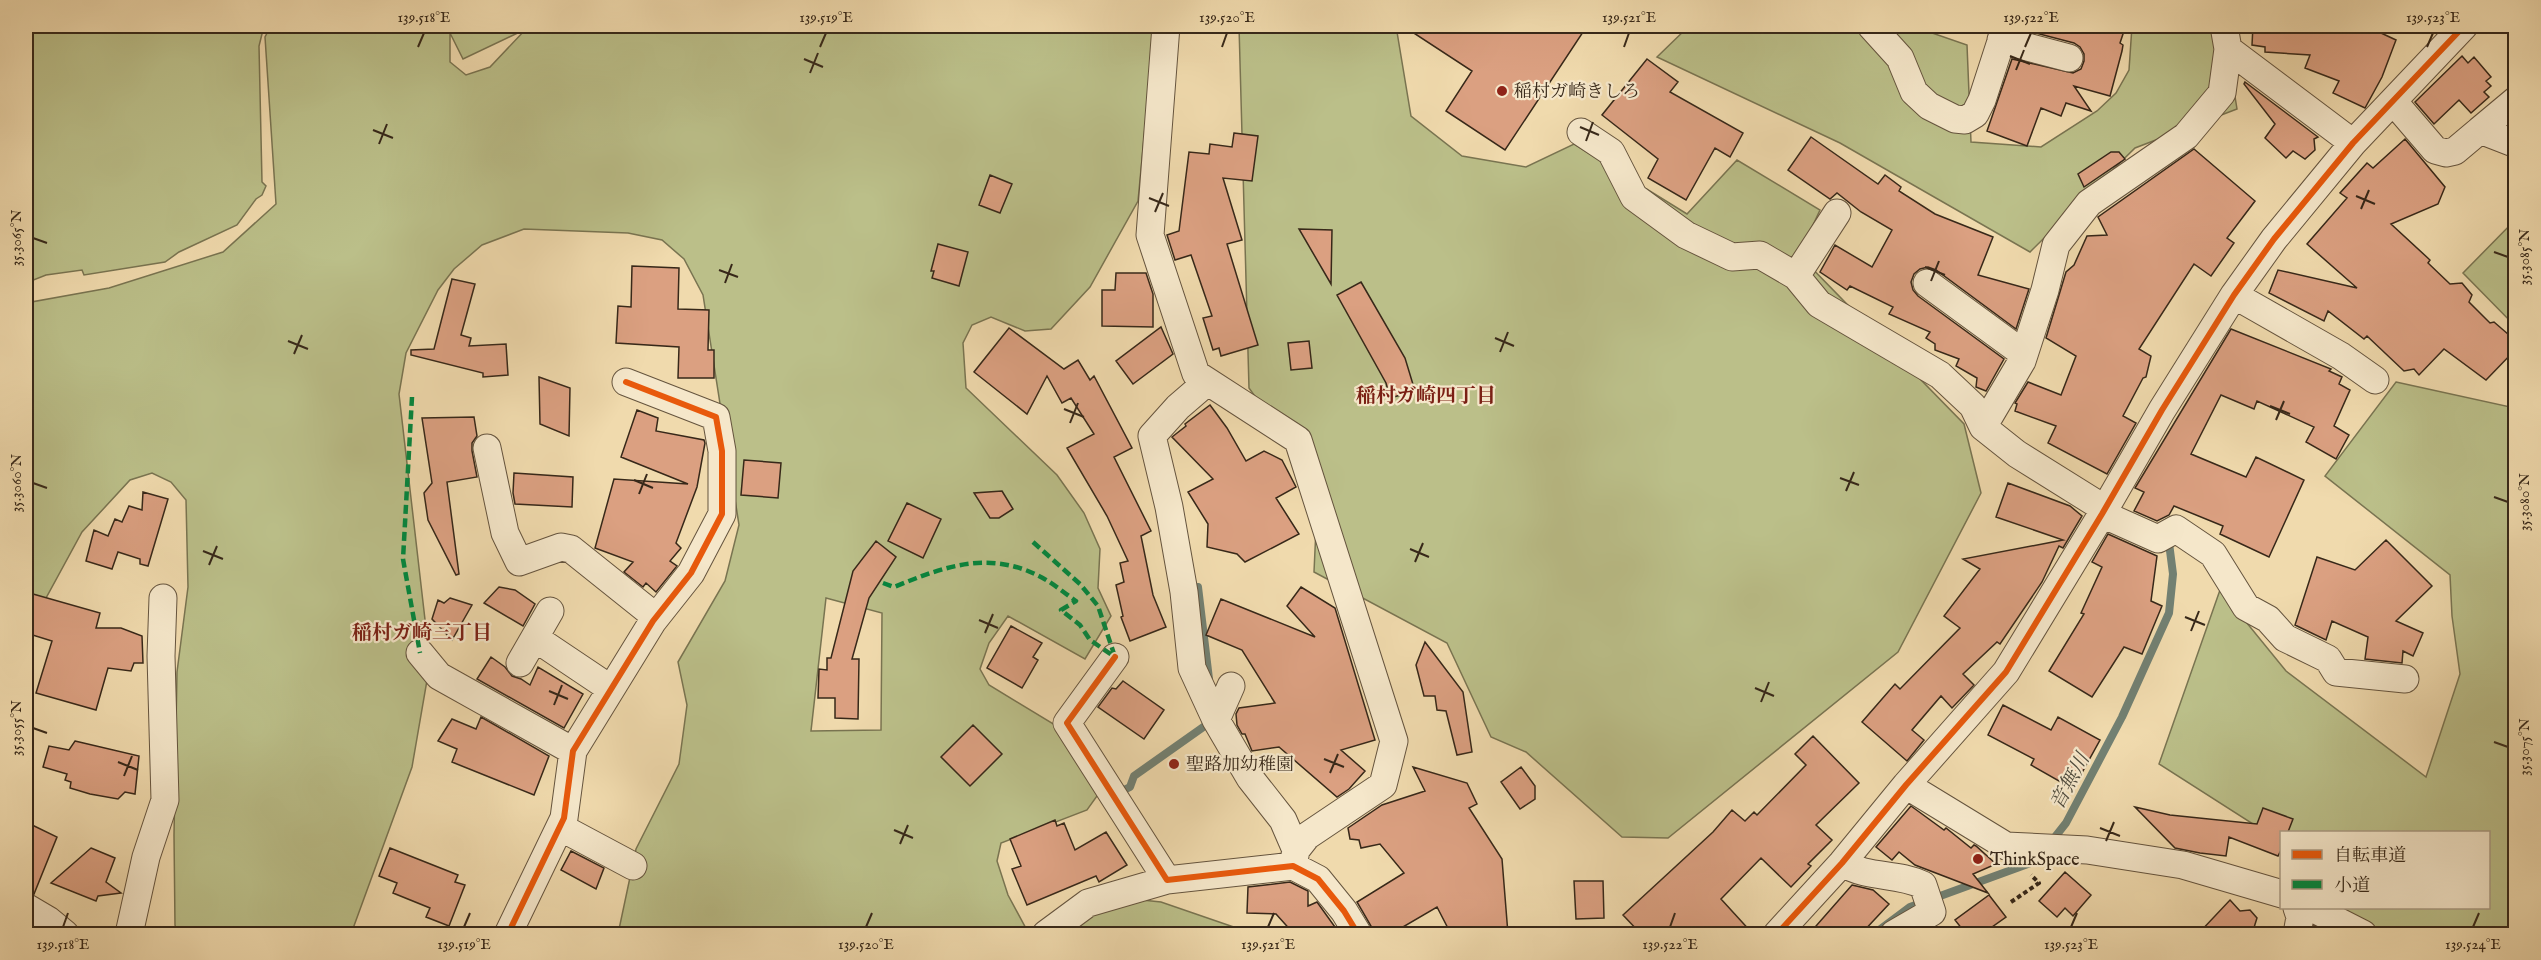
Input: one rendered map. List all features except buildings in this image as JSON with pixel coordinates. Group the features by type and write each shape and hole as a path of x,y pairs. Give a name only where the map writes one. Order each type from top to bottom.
{"street":[{"path":"1046,934 1088,903 1167,880 1294,858 1307,836 1383,786 1394,741 1298,440 1196,374 1150,235 1166,26"},
{"path":"1871,26 1900,58 1914,92 1929,106 1955,119 1965,120 1975,114 1982,100 2004,33 2068,58"},
{"path":"1777,934 1842,863 1906,785 2006,672 2104,512 2162,410 2234,295 2274,239 2353,143 2464,26"},
{"path":"2226,37 2353,143"},
{"path":"1983,428 2024,354 2055,245 2090,203 2186,136 2222,93 2226,37"},
{"path":"2393,101 2435,150 2446,153 2454,151 2516,100"},
{"path":"2480,130 2516,144"},
{"path":"1581,132 1611,152 1634,197 1686,236 1732,257 1760,255 1796,276 1818,304 1940,375 1973,406 1983,428 2017,454 2104,512 2158,539 2176,529 2213,554 2246,607 2268,619 2285,638 2328,659 2336,672 2405,680"},
{"path":"1796,276 1837,213"},
{"path":"1927,283 2024,354"},
{"path":"2234,295 2342,356 2375,380"},
{"path":"508,934 564,818 573,751 656,617 691,573 722,514 722,451 716,417 626,382"},
{"path":"1207,382 1178,406 1152,436 1169,507 1180,571 1192,668 1213,715 1250,778 1283,820 1294,858 1318,879 1344,911 1358,934"},
{"path":"487,448 505,533 519,562 561,547 571,549 656,617"},
{"path":"129,934 146,857 165,800 160,656 163,598"},
{"path":"519,663 550,611"},
{"path":"535,638 611,688"},
{"path":"420,653 439,676 573,751"},
{"path":"1115,657 1067,723 1167,880"},
{"path":"1213,715 1231,686"},
{"path":"1906,785 2006,846 2087,850 2183,864 2280,893"},
{"path":"560,827 633,866"},
{"path":"1842,863 1857,872 1914,881 1923,885 1936,921 1895,933"},
{"path":"26,907 48,920 65,934"},
{"path":"2297,909 2300,917 2297,934"},
{"path":"2314,909 2364,934"}],"green space":[{"path":"26,26 264,26 259,46 262,182 266,186 262,195 256,199 237,225 179,252 165,262 84,275 82,270 46,275 26,283"},
{"path":"271,26 1158,26 1148,96 1138,201 1090,287 1051,329 1025,331 991,317 972,325 963,343 966,388 1057,475 1084,513 1100,549 1098,588 1111,616 1085,659 1008,616 989,643 980,669 989,685 1070,734 1102,789 1087,810 1001,843 997,861 1008,895 1029,934 618,934 636,849 679,764 687,705 678,662 725,581 739,525 703,295 684,259 662,240 628,233 524,229 482,245 454,269 438,290 406,353 399,394 430,663 412,767 351,934 178,934 175,925 174,835 177,672 188,587 186,500 171,482 152,473 130,480 82,532 33,622 26,698 26,303 109,288 223,252 276,204 265,37","holes":["526,29 490,67 466,75 450,62 450,33 463,59","826,598 882,613 881,730 811,731"]},
{"path":"1239,26 1396,26 1411,116 1462,156 1526,167 1574,144 1687,214 1737,160 1820,210 1799,255 1964,424 1981,493 1898,652 1668,838 1622,837 1526,752 1491,737 1447,643 1314,572 1318,485 1249,388"},
{"path":"1689,26 1912,26 1967,45 1971,142 2041,147 2097,111 2116,93 2129,70 2132,26 2221,26 2226,41 2237,109 2135,148 2030,252 1840,143 1657,57"},
{"path":"2515,220 2515,326 2463,273"},
{"path":"2396,382 2515,408 2515,934 2337,934 2326,909 2490,909 2490,831 2280,831 2280,841 2159,764 2220,590 2286,671 2426,777 2460,674 2452,616 2450,575 2325,476"},
{"path":"1095,895 1161,902 1254,934 1030,934"}],"waterway":[{"name":"音無川","path":"2051,842 2066,823 2122,717 2169,613 2173,574 2169,543"},
{"path":"1198,587 1209,679"},
{"path":"1120,792 1130,787 1134,776 1209,723 1211,719"},
{"name":"音無川","path":"1874,934 1910,907 2036,861 2042,852"}],"marked path":[{"path":"412,397 403,559 420,653"},
{"path":"1033,542 1080,584 1098,606 1115,657"},
{"path":"883,583 894,587 946,568 964,564 1000,564 1018,568 1042,577 1076,601 1061,610 1080,625 1090,640 1115,657"}],"cycle path":[{"path":"1777,934 1842,863 1906,785 2006,672 2162,410 2234,295 2274,239 2353,143 2464,26"},
{"path":"508,934 564,818 573,751 653,621 691,573 722,514 722,451 716,417 626,382"},
{"path":"1115,657 1067,723 1167,880 1293,866 1318,879 1344,911 1358,934"}],"place":[{"name":"稲村ガ崎きしろ","path":"1502,91"},
{"name":"聖路加幼稚園","path":"1174,764"},
{"name":"ThinkSpace","path":"1978,859"}],"district":[{"name":"稲村ガ崎四丁目","path":"1426,395"},
{"name":"稲村ガ崎三丁目","path":"422,632"}]}
